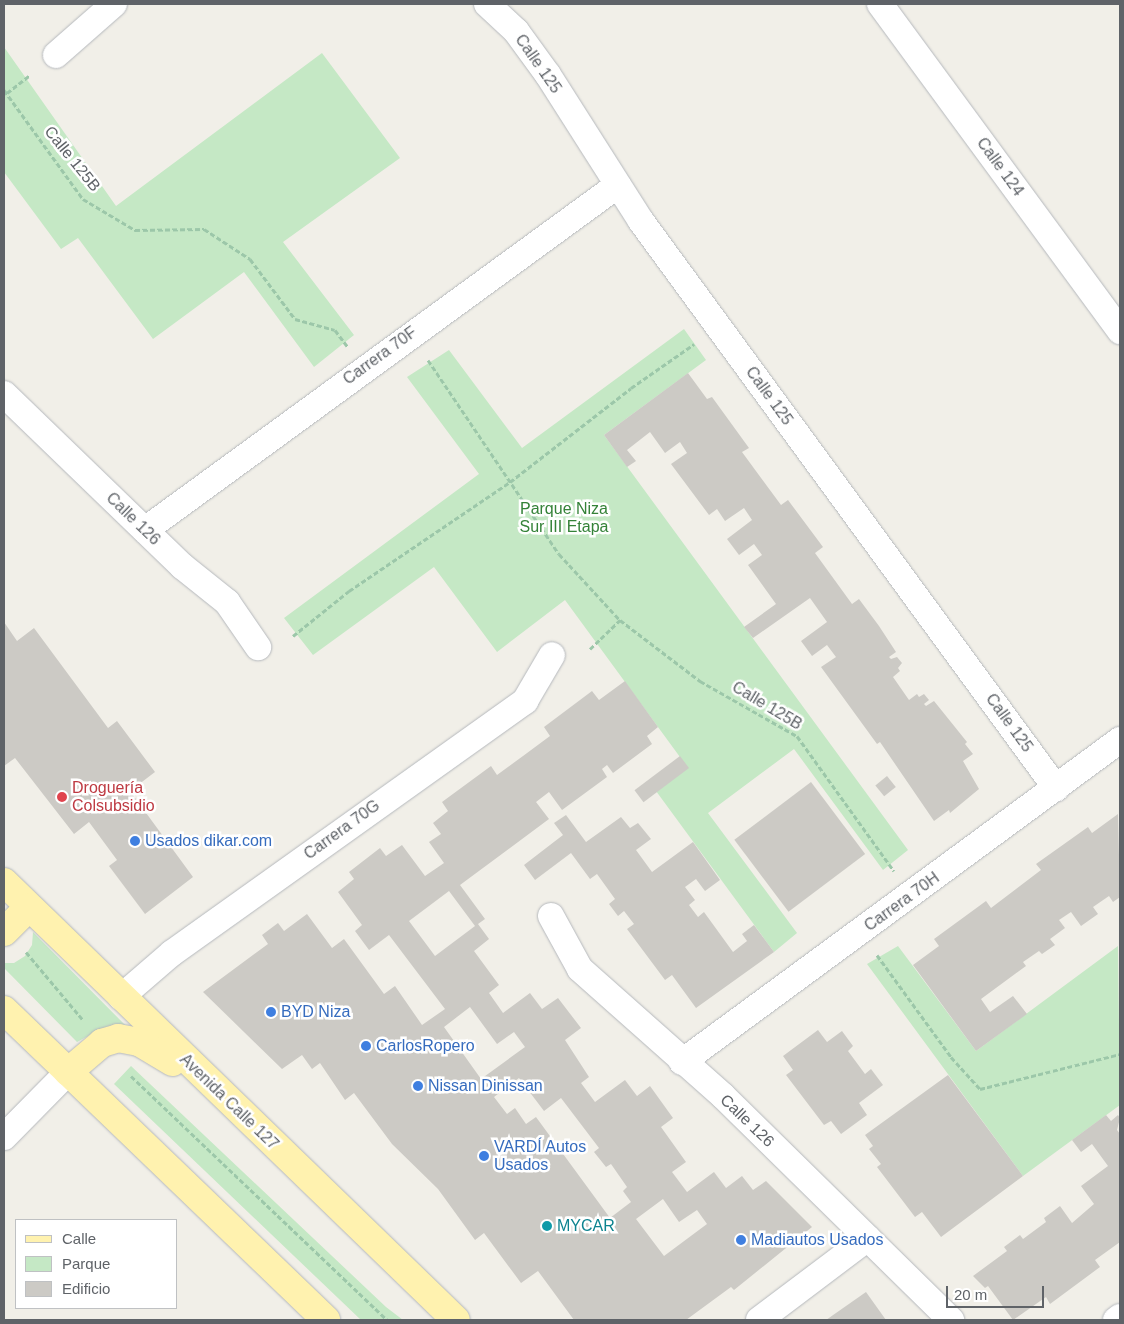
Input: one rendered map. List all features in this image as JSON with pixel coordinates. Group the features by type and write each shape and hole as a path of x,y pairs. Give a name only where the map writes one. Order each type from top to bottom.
{"main road":[{"name":"Avenida Calle 127","path":"4,882 456,1320"},
{"path":"6,931 29,907"},
{"path":"4,1010 326,1320"},
{"path":"68,1072 102,1043 118,1038 139,1042 223,1096"}],"street":[{"path":"56,55 114,4"},
{"name":"Calle 125","path":"487,4 527,46 641,221 1056,788"},
{"name":"Calle 124","path":"892,8 1120,331"},
{"name":"Carrera 70F","path":"145,530 618,185"},
{"name":"Calle 126","path":"4,394 182,566 227,602 258,647"},
{"name":"Carrera 70G","path":"121,997 172,953 525,700 552,655"},
{"name":"Carrera 70H","path":"682,1062 1120,740"},
{"name":"Calle 126","path":"551,916 580,969 722,1096 952,1320"},
{"path":"4,1137 68,1072"},
{"path":"759,1320 868,1238"},
{"path":"1116,1320 1120,1317"}],"path":[{"path":"7,94 29,76"},
{"name":"Calle 125B","path":"4,90 83,199 135,230 204,229 250,259 295,319 335,330 353,353"},
{"path":"293,636 349,591 510,482 631,388 703,338"},
{"name":"Calle 125B","path":"422,351 559,554 620,620 700,681 797,736 898,875"},
{"path":"590,649 620,620"},
{"path":"6,931 123,1068 388,1320"},
{"path":"876,954 951,1057 980,1089 1120,1054"}],"green space":[{"path":"4,47 116,206 322,53 400,158 283,242 354,335 314,367 244,272 153,339 78,238 61,249 4,172"},
{"name":"Parque Niza Sur III Etapa","path":"684,329 706,360 604,435 908,850 883,870 794,749 708,813 797,933 774,952 656,791 688,768 565,600 497,652 434,567 313,655 284,618 479,474 407,377 449,350 522,448"},
{"path":"33,932 130,1030 101,1029 77,1042 4,968 4,963 14,963 25,956 32,945"},
{"path":"898,946 976,1051 1118,946 1120,1105 1023,1176 867,964"},
{"path":"131,1066 386,1307 403,1320 361,1320 114,1084"}],"building":[{"path":"688,373 707,399 712,397 749,448 742,452 781,505 788,500 823,547 815,553 852,604 859,599 879,626 896,652 889,657 891,659 897,657 902,663 898,668 900,671 893,677 909,700 917,694 919,697 924,694 929,700 924,704 926,706 934,701 967,742 965,744 973,754 963,761 979,789 950,813 949,810 934,821 880,742 877,744 821,667 836,657 827,645 812,656 801,641 827,622 810,598 753,638 744,627 776,604 748,565 762,555 754,544 739,555 727,539 752,520 744,508 725,521 717,509 709,515 671,464 687,453 680,442 665,453 650,432 627,450 636,461 627,467 604,435"},
{"path":"4,622 17,641 34,628 108,728 117,721 155,772 130,791 193,877 145,914 109,866 117,860 89,822 74,834 15,758 4,766"},
{"path":"625,681 658,727 647,736 652,744 613,773 607,765 602,769 607,777 562,810 549,792 536,802 549,819 460,885 485,919 478,924 489,939 474,951 499,985 489,993 503,1013 530,993 542,1009 558,998 581,1028 565,1040 589,1077 581,1083 595,1102 625,1080 637,1096 650,1086 673,1118 661,1127 686,1162 672,1172 687,1192 714,1172 726,1188 742,1176 753,1190 766,1181 812,1227 734,1290 731,1287 686,1320 574,1320 538,1271 521,1283 484,1233 475,1240 438,1189 392,1144 354,1093 345,1100 320,1063 312,1069 302,1055 282,1069 203,992 268,944 262,935 278,923 284,931 307,914 332,948 344,939 384,994 395,986 422,1025 445,1009 389,935 369,950 355,931 362,925 338,892 354,879 349,872 380,848 386,856 402,845 425,876 444,863 429,842 441,834 433,823 448,811 442,802 491,766 497,775 523,756 550,736 544,727 592,691 599,700","holes":["449,891 475,926 435,956 409,921","470,1007 497,1044 514,1032 525,1047 481,1079 444,1027","519,1078 544,1111 561,1098 599,1148 594,1152 606,1167 611,1164 627,1187 623,1191 631,1202 610,1218 536,1117 526,1124 515,1108 507,1114 494,1097","663,1199 679,1222 697,1210 707,1224 664,1256 636,1219"]},
{"path":"680,756 689,768 644,802 634,790"},
{"path":"887,776 896,787 884,796 875,785"},
{"path":"811,782 865,854 788,912 734,840"},
{"path":"1118,814 1120,897 1113,902 1109,896 1093,907 1098,914 1081,926 1071,912 1059,920 1065,928 1050,939 1055,945 1042,954 1039,951 1023,962 1026,966 981,999 990,1012 1013,996 1027,1014 976,1051 913,965 939,946 934,939 986,901 991,908 1041,870 1036,864 1088,827 1092,833"},
{"path":"566,815 586,842 621,817 630,828 638,823 651,839 636,850 652,872 693,842 720,880 705,891 696,879 685,887 695,900 689,905 698,917 704,912 733,952 747,941 742,934 754,925 774,952 696,1008 672,975 665,980 627,929 634,924 624,911 618,916 609,904 615,899 597,874 590,879 571,853 535,880 524,865 563,835 554,823"},
{"path":"818,1030 827,1042 842,1031 853,1046 848,1051 865,1074 871,1069 883,1085 859,1103 867,1115 841,1134 831,1121 824,1125 786,1075 793,1070 783,1056"},
{"path":"948,1075 1023,1176 941,1237 922,1212 915,1217 877,1167 881,1164 869,1149 873,1146 865,1135"},
{"path":"1106,1115 1111,1121 1118,1115 1120,1118 1117,1130 1120,1134 1120,1242 1095,1260 1100,1267 1050,1304 1046,1297 1013,1320 988,1286 985,1288 973,1276 1007,1251 1004,1247 1020,1235 1023,1239 1046,1222 1044,1218 1060,1206 1072,1223 1094,1204 1081,1186 1108,1166 1092,1144 1081,1152 1072,1140"},
{"path":"866,1292 886,1320 826,1320"}],"place":[{"name":"Droguería Colsubsidio","path":"62,797"},
{"name":"Usados dikar.com","path":"135,841"},
{"name":"BYD Niza","path":"271,1012"},
{"name":"CarlosRopero","path":"366,1046"},
{"name":"Nissan Dinissan","path":"418,1086"},
{"name":"VARDÍ Autos Usados","path":"484,1156"},
{"name":"MYCAR","path":"547,1226"},
{"name":"Madiautos Usados","path":"741,1240"}]}
